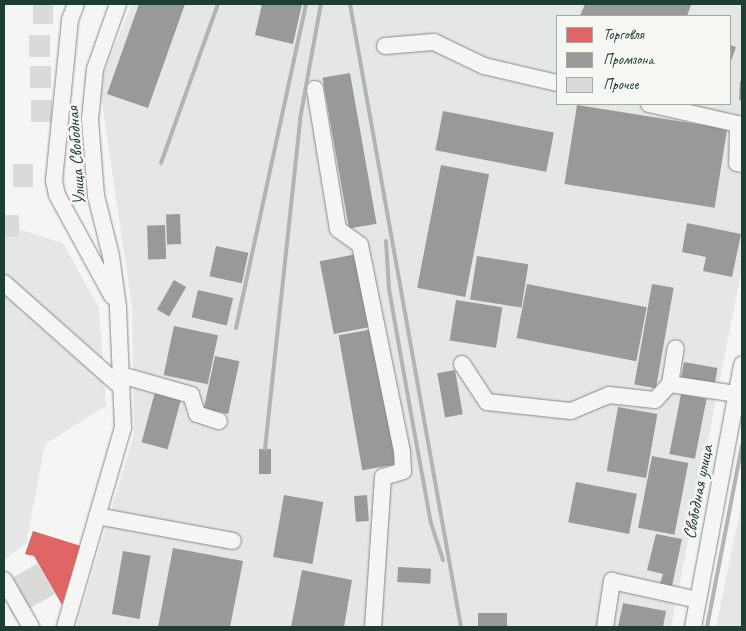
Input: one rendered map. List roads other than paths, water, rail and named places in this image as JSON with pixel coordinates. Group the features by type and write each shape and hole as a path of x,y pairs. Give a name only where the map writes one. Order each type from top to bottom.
{"street":[{"path":"76,4 70,20 54,180 57,195 118,307"},
{"name":"Улица Свободная","path":"65,627 123,428 118,307 111,256 96,196 90,119 94,69 118,4"},
{"path":"385,46 434,42 484,66 556,83"},
{"path":"315,89 338,229 360,245 402,452 403,471 383,478 373,627"},
{"path":"653,105 738,124 737,163 742,164"},
{"path":"4,283 121,381 191,395 197,414 219,421"},
{"path":"462,364 487,402 571,410 609,395 655,400 670,384 676,348"},
{"name":"Свободная улица","path":"693,627 742,365"},
{"path":"670,384 737,394"},
{"path":"97,516 233,541"},
{"path":"4,580 31,627"},
{"path":"605,627 612,580 698,600"}],"railway":[{"path":"161,163 218,4"},
{"path":"236,328 306,4"},
{"path":"265,449 300,119 321,4"},
{"path":"350,4 461,627"},
{"path":"386,241 389,289 410,408 431,523 443,560"},
{"path":"707,627 742,445"}]}
